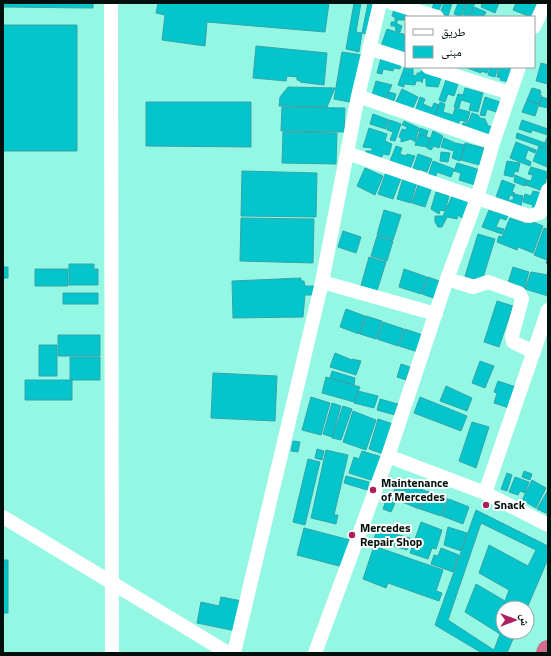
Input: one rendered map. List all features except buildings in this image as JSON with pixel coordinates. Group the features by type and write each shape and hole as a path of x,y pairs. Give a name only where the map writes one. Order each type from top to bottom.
{"street":[{"path":"111,3 112,653"},
{"path":"234,653 322,282 358,96 380,3"},
{"path":"392,3 434,16"},
{"path":"535,25 545,3"},
{"path":"369,48 405,60"},
{"path":"431,68 510,94"},
{"path":"315,653 388,456 447,279 477,198 493,143 519,68"},
{"path":"358,96 493,143"},
{"path":"347,153 529,216 536,216 540,213 548,190"},
{"path":"447,279 473,287 488,282 519,293 522,299 512,336 513,342 534,352"},
{"path":"322,282 436,314"},
{"path":"485,493 548,310"},
{"path":"388,456 485,493 548,525"},
{"path":"3,517 228,653"}],"place":[{"name":"Maintenance of Mercedes","path":"373,490"},
{"name":"Snack","path":"486,505"},
{"name":"Mercedes Repair Shop","path":"352,535"}]}
